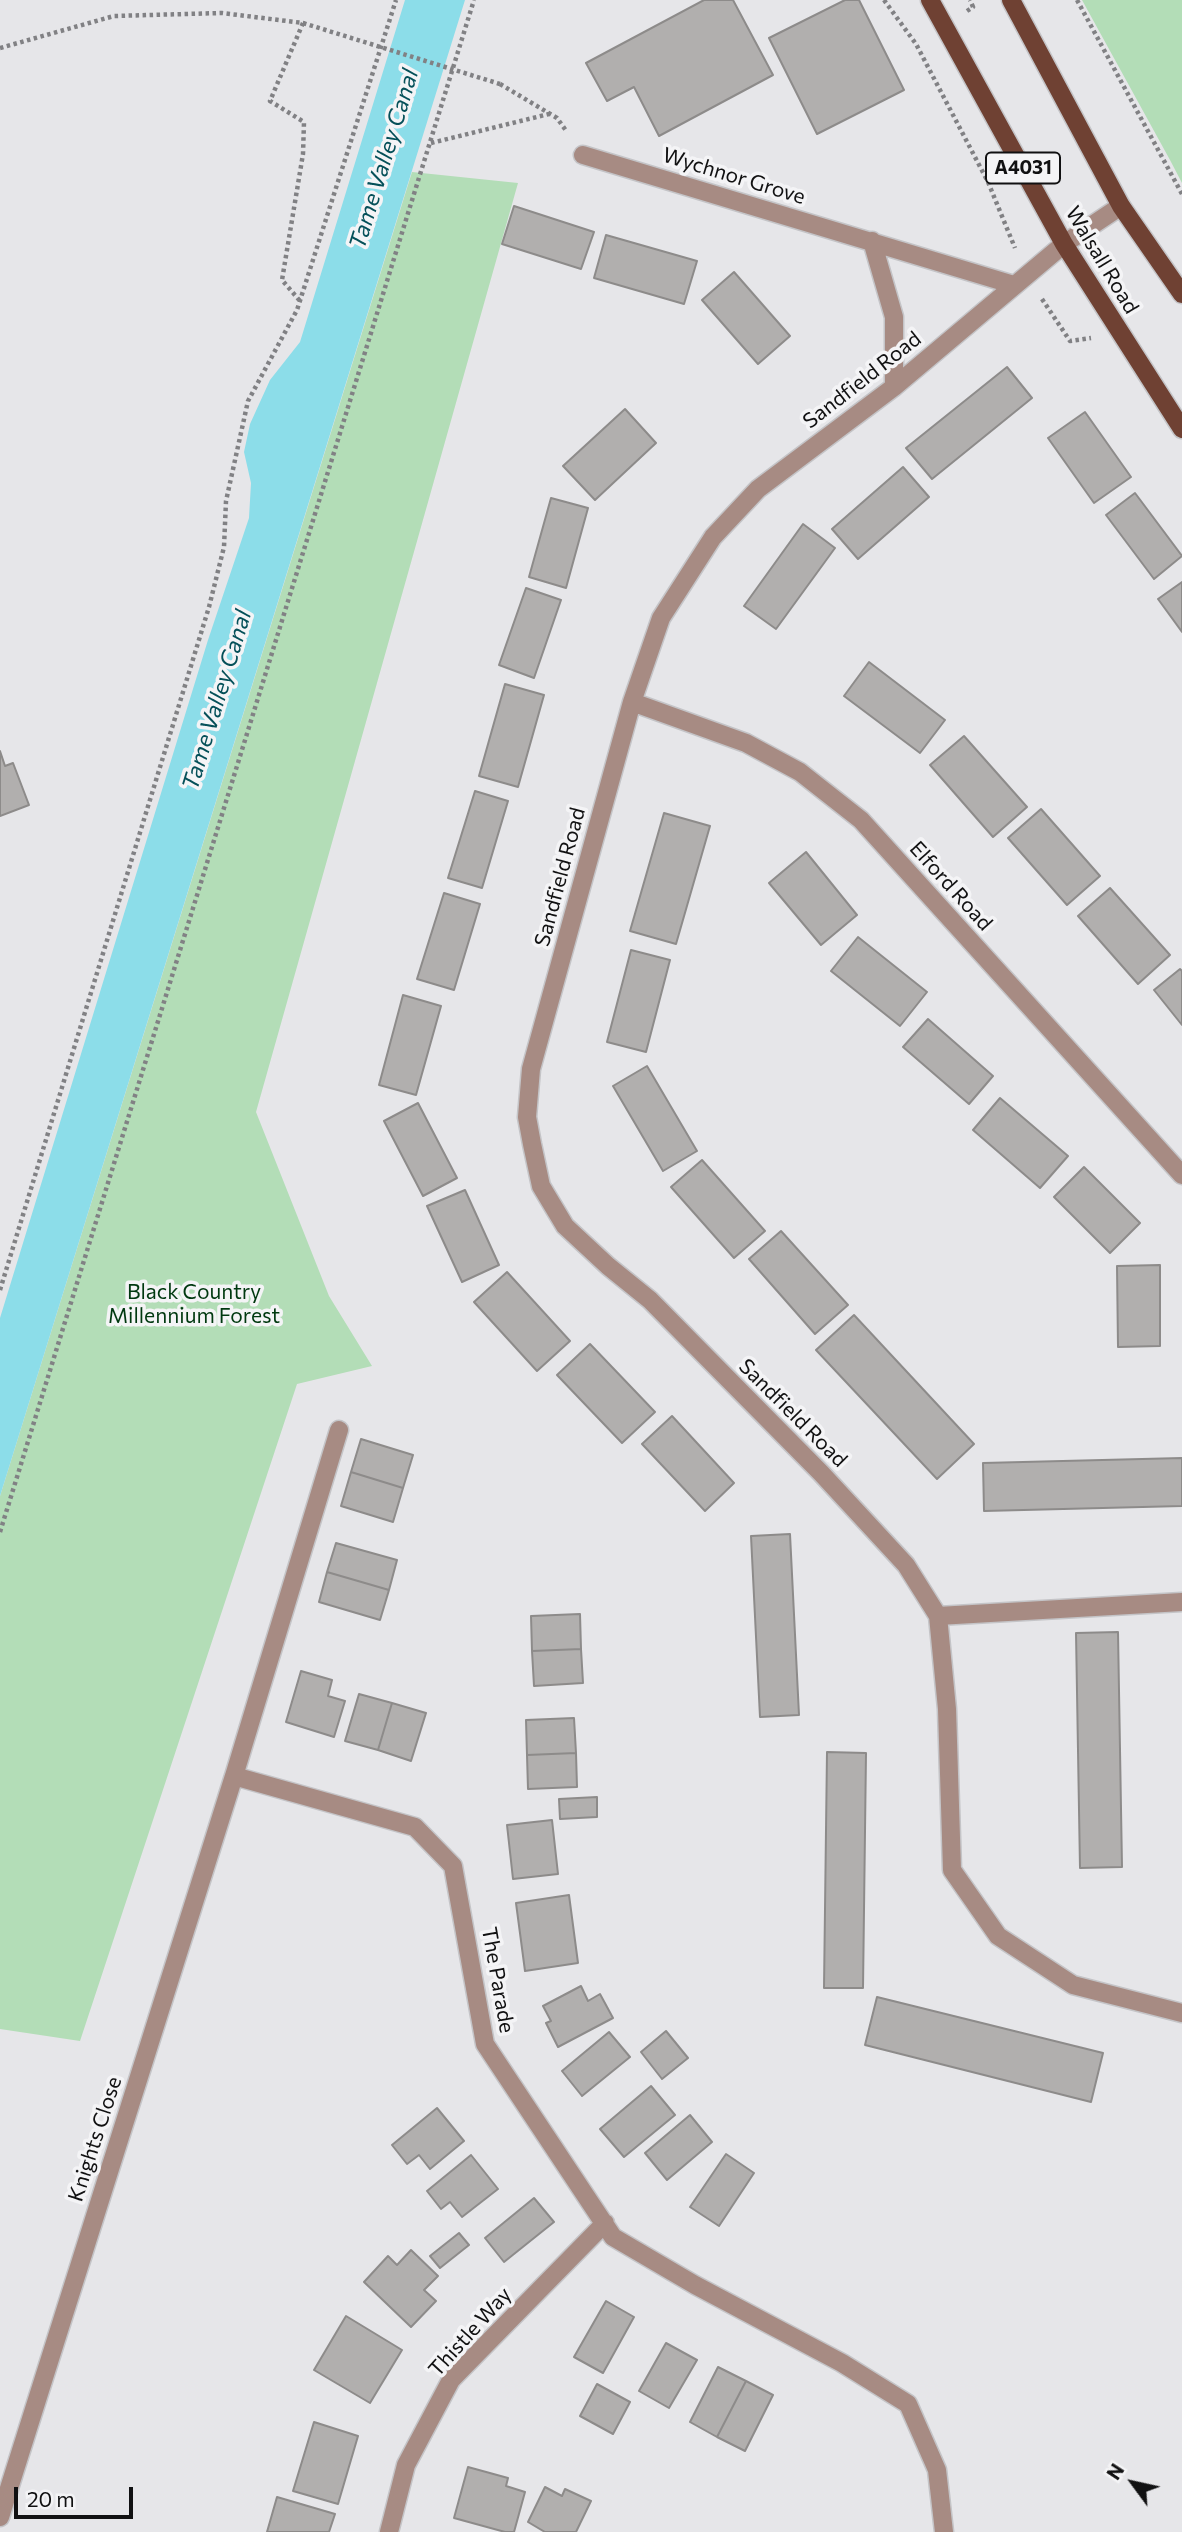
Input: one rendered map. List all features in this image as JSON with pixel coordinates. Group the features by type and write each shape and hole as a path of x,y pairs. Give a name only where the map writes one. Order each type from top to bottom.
{"main road":[{"name":"Walsall Road","path":"930,0 1064,244 1182,429"},
{"name":"A4031","path":"1011,0 1121,206 1182,294"}],"street":[{"name":"Wychnor Grove","path":"583,155 872,241 1020,280"},
{"name":"Sandfield Road","path":"1121,206 1064,244 894,387 758,489 713,537 662,618 632,702 530,1069 527,1117 541,1186 565,1226 650,1300 821,1473 906,1564 938,1616 947,1709 952,1870 998,1936 1073,1985 1182,2013"},
{"path":"872,241 894,317 894,387"},
{"name":"Elford Road","path":"632,702 746,743 800,772 861,820 1182,1175"},
{"path":"234,1776 339,1430"},
{"path":"938,1616 1182,1602"},
{"name":"The Parade","path":"234,1776 415,1828 453,1866 485,2044 613,2237 695,2285 842,2363 908,2404 937,2470 944,2532"},
{"name":"Knights Close","path":"0,2517 234,1776"},
{"name":"Thistle Way","path":"389,2532 406,2465 451,2380 605,2224"}],"path":[{"path":"0,1290 209,607 224,547 226,501 248,401 297,310 396,0"},
{"path":"0,1532 474,0"},
{"path":"884,0 916,44 988,182 1020,280 1070,341 1119,333"},
{"path":"1077,0 1182,194"},
{"path":"0,48 114,16 222,13 303,23 500,84 557,118 583,155"},
{"path":"300,300 282,280 303,154 304,122 270,101 303,23"},
{"path":"430,143 550,114"}],"green space":[{"path":"1082,0 1182,0 1182,183 1170,160"},
{"name":"Black Country Millennium Forest","path":"412,172 518,183 256,1112 329,1296 372,1366 297,1384 80,2041 0,2029 0,1496"}],"water":[{"name":"Tame Valley Canal","path":"405,0 465,0 0,1496 0,1318 208,640 249,518 251,483 244,452 250,424 270,380 300,342"}],"building":[{"path":"704,0 733,0 773,75 659,136 634,87 607,101 586,63"},
{"path":"845,0 859,0 904,90 817,134 769,38"},
{"path":"514,206 594,232 581,269 502,244"},
{"path":"606,235 697,261 684,304 594,278"},
{"path":"734,272 790,336 758,364 702,300"},
{"path":"1007,367 1032,398 932,479 906,448"},
{"path":"625,409 656,443 595,500 563,466"},
{"path":"1085,412 1131,477 1094,503 1048,438"},
{"path":"903,467 929,497 858,559 832,529"},
{"path":"1135,493 1182,556 1154,579 1106,515"},
{"path":"551,498 588,508 566,588 529,577"},
{"path":"803,524 835,548 776,629 744,606"},
{"path":"1182,582 1182,632 1158,599"},
{"path":"526,588 561,600 534,678 499,665"},
{"path":"869,662 945,720 920,753 844,696"},
{"path":"505,684 544,695 518,787 479,776"},
{"path":"964,736 1027,807 993,837 930,765"},
{"path":"0,751 5,766 13,763 29,805 0,816"},
{"path":"475,791 508,801 482,888 448,878"},
{"path":"1041,809 1100,876 1067,905 1008,838"},
{"path":"664,813 710,826 676,944 630,931"},
{"path":"806,852 857,915 821,945 769,883"},
{"path":"1110,888 1170,955 1138,984 1078,916"},
{"path":"444,893 480,904 454,990 417,979"},
{"path":"858,937 927,992 900,1026 831,971"},
{"path":"631,950 670,960 646,1052 607,1042"},
{"path":"1180,969 1182,971 1182,1025 1154,990"},
{"path":"403,995 441,1006 416,1095 379,1085"},
{"path":"928,1019 993,1076 969,1104 903,1047"},
{"path":"647,1066 697,1151 663,1171 613,1086"},
{"path":"1000,1098 1068,1156 1040,1188 973,1130"},
{"path":"418,1103 457,1178 423,1196 384,1121"},
{"path":"702,1160 765,1231 734,1258 671,1187"},
{"path":"1084,1167 1140,1223 1110,1253 1054,1197"},
{"path":"465,1190 499,1265 462,1282 427,1206"},
{"path":"781,1231 848,1305 815,1334 749,1259"},
{"path":"1160,1265 1160,1346 1118,1347 1117,1266"},
{"path":"507,1272 570,1341 537,1371 474,1302"},
{"path":"854,1315 974,1444 937,1479 816,1350"},
{"path":"590,1344 655,1412 622,1443 557,1375"},
{"path":"672,1416 734,1483 705,1511 642,1444"},
{"path":"361,1439 413,1455 403,1488 351,1472"},
{"path":"1182,1458 1182,1506 984,1511 983,1463"},
{"path":"351,1472 403,1488 393,1522 341,1506"},
{"path":"790,1534 799,1715 760,1717 751,1536"},
{"path":"336,1543 397,1560 389,1590 327,1572"},
{"path":"327,1572 389,1590 380,1620 319,1602"},
{"path":"580,1614 581,1649 532,1651 531,1616"},
{"path":"1118,1632 1122,1867 1080,1868 1076,1633"},
{"path":"581,1649 583,1683 534,1686 532,1651"},
{"path":"301,1671 332,1680 328,1696 345,1701 334,1737 286,1722"},
{"path":"359,1694 392,1703 378,1750 345,1741"},
{"path":"392,1703 426,1713 411,1761 378,1750"},
{"path":"574,1718 576,1753 527,1755 526,1720"},
{"path":"827,1752 866,1753 863,1988 824,1988"},
{"path":"576,1753 577,1787 528,1789 527,1755"},
{"path":"597,1797 597,1817 560,1819 559,1799"},
{"path":"552,1820 558,1874 513,1879 507,1825"},
{"path":"569,1895 578,1963 525,1971 516,1903"},
{"path":"581,1986 588,2001 600,1994 613,2018 558,2047 546,2023 551,2021 543,2006"},
{"path":"877,1997 1103,2053 1091,2102 865,2045"},
{"path":"666,2031 688,2058 662,2079 641,2052"},
{"path":"609,2032 630,2057 582,2096 562,2071"},
{"path":"651,2086 675,2115 624,2157 600,2129"},
{"path":"437,2108 464,2141 430,2169 419,2155 407,2164 392,2145"},
{"path":"690,2115 712,2142 667,2180 645,2153"},
{"path":"726,2154 754,2173 719,2226 690,2207"},
{"path":"471,2155 498,2189 462,2217 450,2202 441,2209 427,2191"},
{"path":"534,2198 554,2222 504,2262 485,2238"},
{"path":"459,2233 469,2245 440,2268 430,2256"},
{"path":"411,2250 438,2276 424,2290 436,2301 411,2327 364,2282 388,2256 397,2265"},
{"path":"606,2301 634,2317 603,2373 574,2357"},
{"path":"346,2316 402,2350 370,2403 314,2370"},
{"path":"666,2343 697,2360 669,2408 639,2391"},
{"path":"718,2367 746,2381 717,2437 690,2422"},
{"path":"746,2381 773,2395 745,2451 717,2437"},
{"path":"597,2384 630,2402 613,2434 580,2416"},
{"path":"314,2422 358,2436 338,2504 293,2491"},
{"path":"468,2467 508,2478 506,2486 525,2492 514,2532 454,2518"},
{"path":"545,2487 562,2496 565,2489 591,2501 576,2532 545,2532 528,2522"},
{"path":"277,2497 335,2514 329,2532 267,2532"}]}
